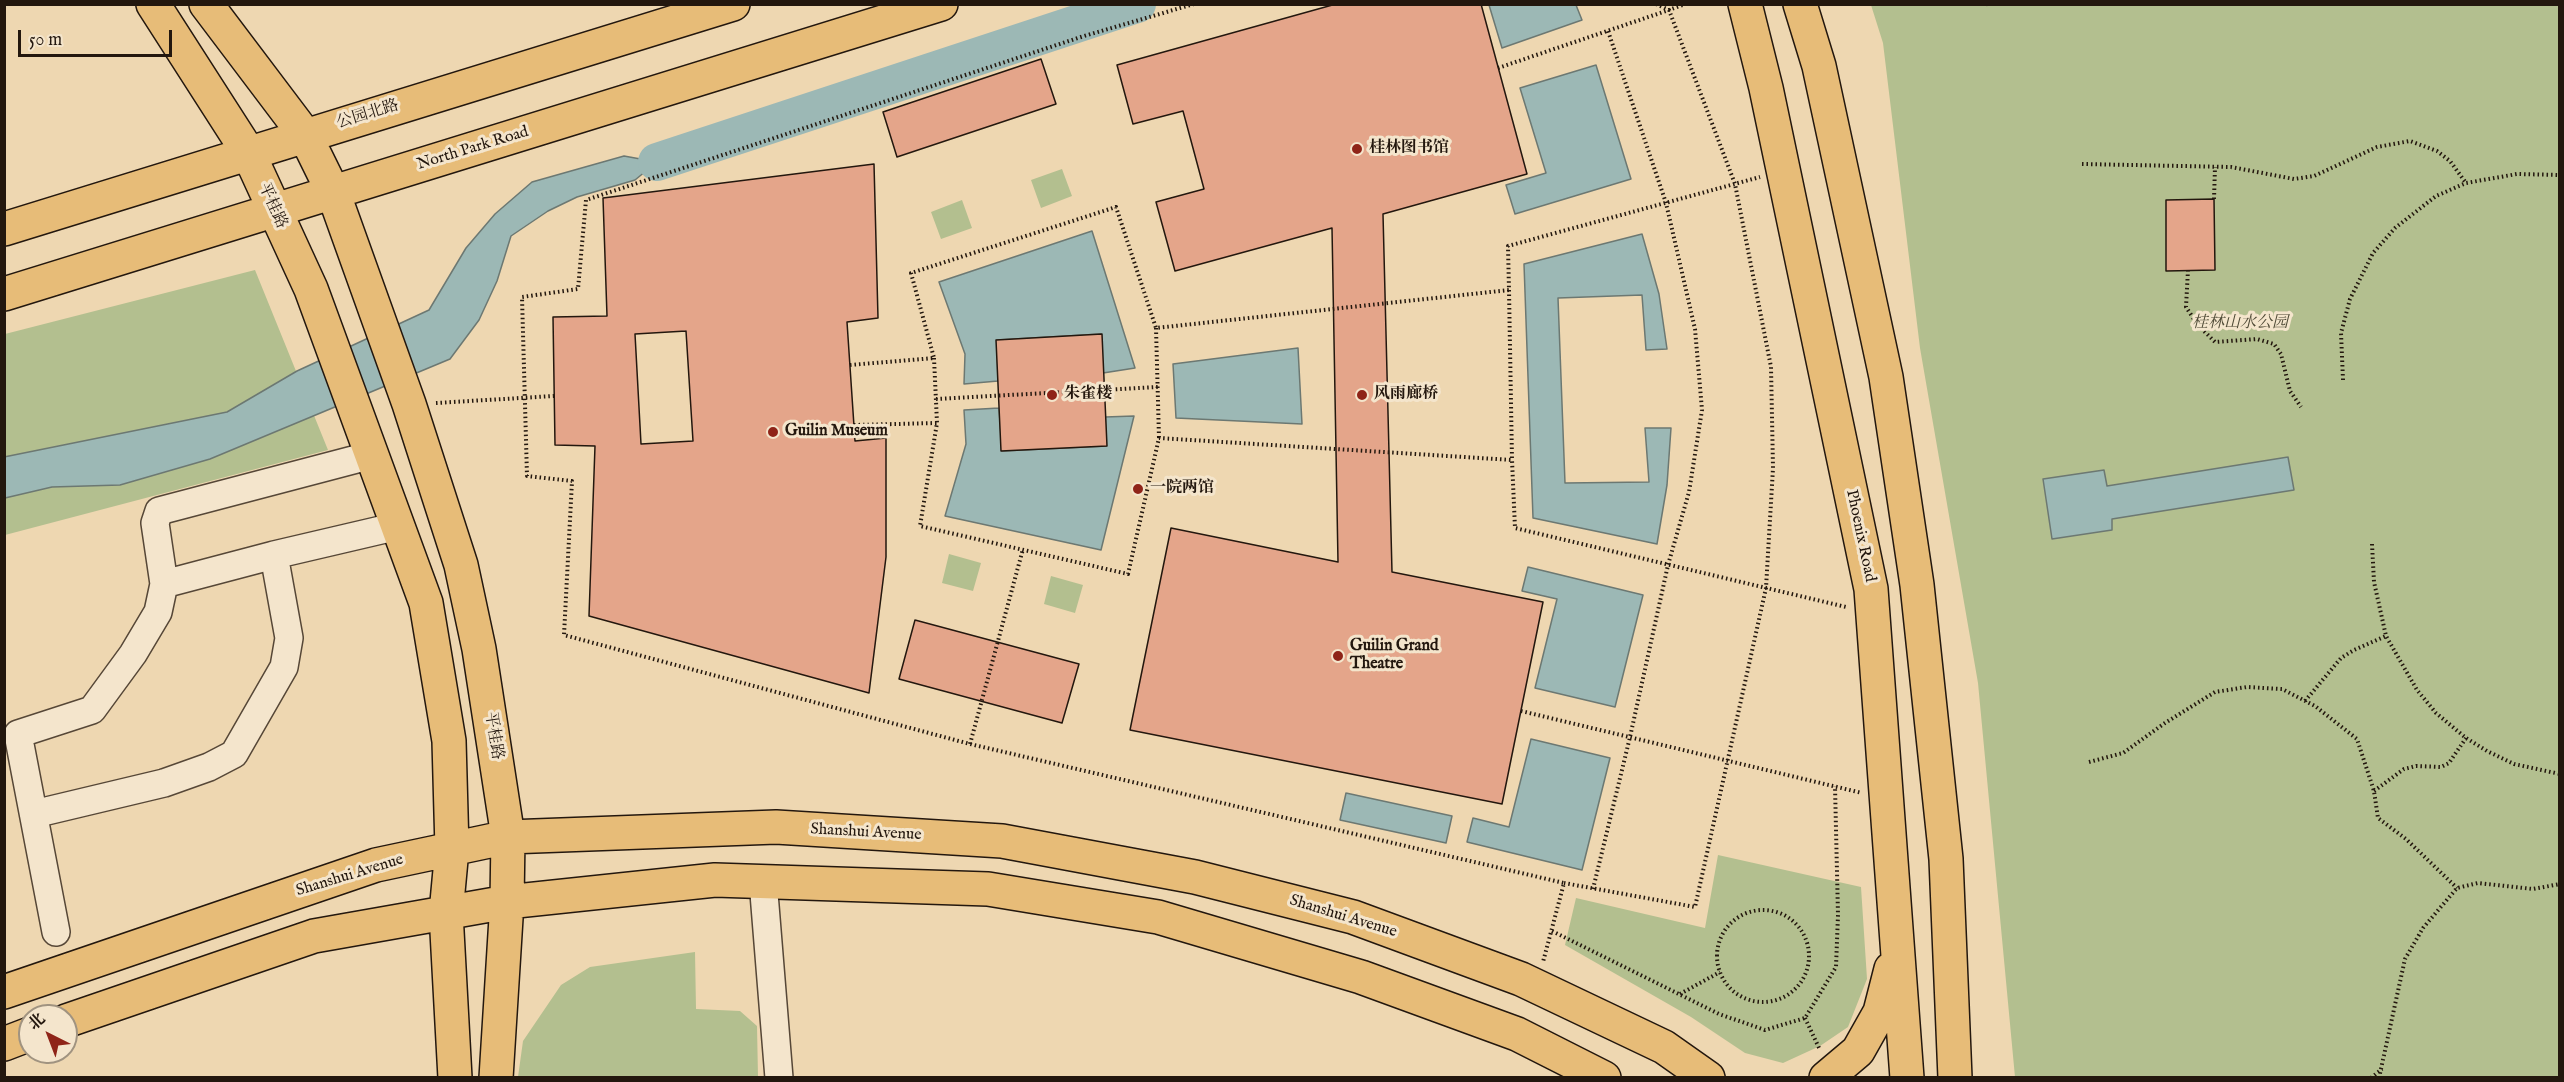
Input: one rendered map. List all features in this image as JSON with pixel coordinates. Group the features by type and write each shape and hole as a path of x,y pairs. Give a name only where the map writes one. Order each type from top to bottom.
{"main road":[{"name":"平桂路","path":"153,4 248,153 310,290 426,603 449,741 452,849 446,913 455,1077"},
{"path":"206,4 305,135 333,192"},
{"name":"公园北路","path":"4,229 733,4"},
{"name":"North Park Road","path":"4,294 941,4"},
{"name":"Phoenix Road","path":"1746,4 1784,170 1869,578 1906,1077"},
{"path":"1800,4 1819,66 1887,377 1917,585 1946,859 1955,1077"},
{"name":"平桂路","path":"333,192 409,404 461,566 479,649 508,837 507,902 496,1077"},
{"name":"Shanshui Avenue","path":"4,992 376,866 508,837 776,827 1002,841 1195,877 1353,916 1536,986 1664,1047 1701,1073 1730,1077"},
{"path":"78,1017 314,936 507,902 715,879 988,889 1158,917 1361,977 1517,1034 1604,1077"},
{"path":"1826,1077 1858,1051 1880,1012 1897,932"}],"street":[{"path":"56,932 34,814 11,731 92,710 114,684 158,612 164,584 155,524 159,512 372,455"},
{"path":"164,584 398,526"},
{"path":"34,814 164,783 209,767 234,754 284,667 289,638 274,555"},
{"path":"763,881 779,1077"}],"path":[{"path":"1194,4 1084,36 586,200 578,289 522,297 523,399 527,476 572,481 564,635 970,744 1564,883 1695,907 1766,588 1773,468 1771,367 1735,184 1669,10 1656,4"},
{"path":"1498,68 1685,4"},
{"path":"1593,889 1668,565 1689,492 1702,410 1695,329 1666,203 1608,31"},
{"path":"2082,164 2231,167 2280,178 2304,178 2331,170 2377,147 2410,141 2437,151 2450,161 2466,183"},
{"path":"2214,199 2215,167"},
{"path":"1784,170 1509,246 1515,528 1873,614"},
{"path":"2343,380 2341,333 2355,284 2373,253 2395,228 2421,206 2466,183 2517,174 2559,175"},
{"path":"1116,207 1156,328 1158,387 1159,438 1128,574 920,526 937,423 934,358 911,273 1116,207"},
{"path":"2188,270 2186,308 2197,324 2215,342 2257,339 2274,344 2281,354 2290,391 2301,407"},
{"path":"1156,328 1509,290"},
{"path":"850,365 934,358"},
{"path":"936,399 1158,387"},
{"path":"409,404 554,396"},
{"path":"854,425 937,423"},
{"path":"1159,438 1512,460"},
{"path":"2372,544 2375,592 2386,636 2417,690 2436,713 2466,738 2514,764 2559,774"},
{"path":"970,744 1023,549"},
{"path":"2305,700 2341,658 2386,636"},
{"path":"2089,762 2123,753 2215,692 2266,687 2282,689 2305,700 2357,739 2374,791 2378,819 2406,839 2457,888"},
{"path":"1521,711 1887,799"},
{"path":"2374,791 2404,769 2416,766 2441,767 2449,763 2466,738"},
{"path":"1551,930 1719,1014 1765,1030 1805,1018 1836,967 1838,915 1835,786"},
{"path":"1536,986 1564,883"},
{"path":"2379,1077 2405,959 2422,927 2457,888 2478,884 2533,889 2559,884"},
{"path":"1758,909 1773,910 1788,915 1799,925 1807,938 1810,953 1808,968 1802,982 1791,993 1778,1000 1762,1002 1747,999 1733,992 1720,972 1717,950 1722,935 1731,922 1743,913 1758,909"},
{"path":"1680,994 1720,972"},
{"path":"2371,1077 2382,1068"}],"green space":[{"name":"桂林山水公园","path":"1871,5 2559,5 2559,1077 2015,1077 1978,683 1920,348 1883,43"},
{"path":"1062,169 1072,196 1041,208 1031,180"},
{"path":"962,200 972,228 941,239 931,212"},
{"path":"255,270 328,450 5,535 5,334"},
{"path":"949,554 981,563 973,591 942,583"},
{"path":"1051,576 1083,585 1075,613 1044,604"},
{"path":"1718,855 1861,887 1867,979 1848,1027 1820,1046 1783,1063 1745,1053 1691,1017 1565,945 1576,898 1705,928"},
{"path":"695,952 696,1009 740,1011 757,1026 758,1077 518,1077 523,1041 561,985 590,967"}],"water":[{"path":"1489,5 1576,5 1582,20 1502,48"},
{"path":"1596,65 1631,179 1515,214 1506,185 1546,173 1520,88"},
{"path":"624,156 657,162 635,180 577,197 548,211 511,236 497,281 479,320 450,359 210,459 120,485 52,487 5,498 4,457 227,412 297,371 429,310 466,248 495,214 532,182"},
{"path":"1092,231 1135,368 1103,373 1101,334 997,340 998,381 964,384 965,354 939,282"},
{"path":"1642,234 1659,294 1667,349 1646,350 1642,295 1558,298 1565,483 1649,482 1645,428 1671,428 1667,485 1657,544 1533,518 1524,264"},
{"path":"1298,348 1302,424 1176,418 1173,364"},
{"path":"999,408 1002,451 1106,446 1105,417 1134,416 1101,550 945,516 966,444 964,410"},
{"path":"2288,457 2294,490 2112,519 2112,530 2052,539 2043,479 2104,470 2107,486"},
{"path":"1528,567 1643,595 1615,707 1535,688 1557,599 1522,591"},
{"path":"1531,739 1610,758 1582,870 1467,842 1473,818 1509,827"},
{"path":"1346,793 1452,816 1446,843 1340,820"}],"building":[{"path":"1336,4 1481,4 1527,174 1383,214 1392,572 1543,602 1502,804 1130,730 1171,528 1338,562 1332,228 1175,271 1156,202 1204,189 1183,111 1133,124 1117,65"},
{"path":"1041,59 1056,104 897,157 883,112"},
{"name":"Guilin Museum","path":"874,164 878,318 847,322 855,441 886,438 886,557 869,693 589,616 595,446 555,445 553,317 607,316 603,198","holes":["686,331 693,441 641,444 635,334"]},
{"path":"2214,199 2215,270 2166,271 2166,200"},
{"name":"朱雀楼","path":"1102,334 1107,446 1001,451 996,340"},
{"path":"915,620 1079,664 1062,723 899,679"}],"waterway":[{"path":"657,162 1137,4"}],"place":[{"name":"桂林图书馆","path":"1357,149"},
{"name":"朱雀楼","path":"1052,395"},
{"name":"风雨廊桥","path":"1362,395"},
{"name":"Guilin Museum","path":"773,432"},
{"name":"一院两馆","path":"1138,489"},
{"name":"Guilin Grand Theatre","path":"1338,656"}]}
